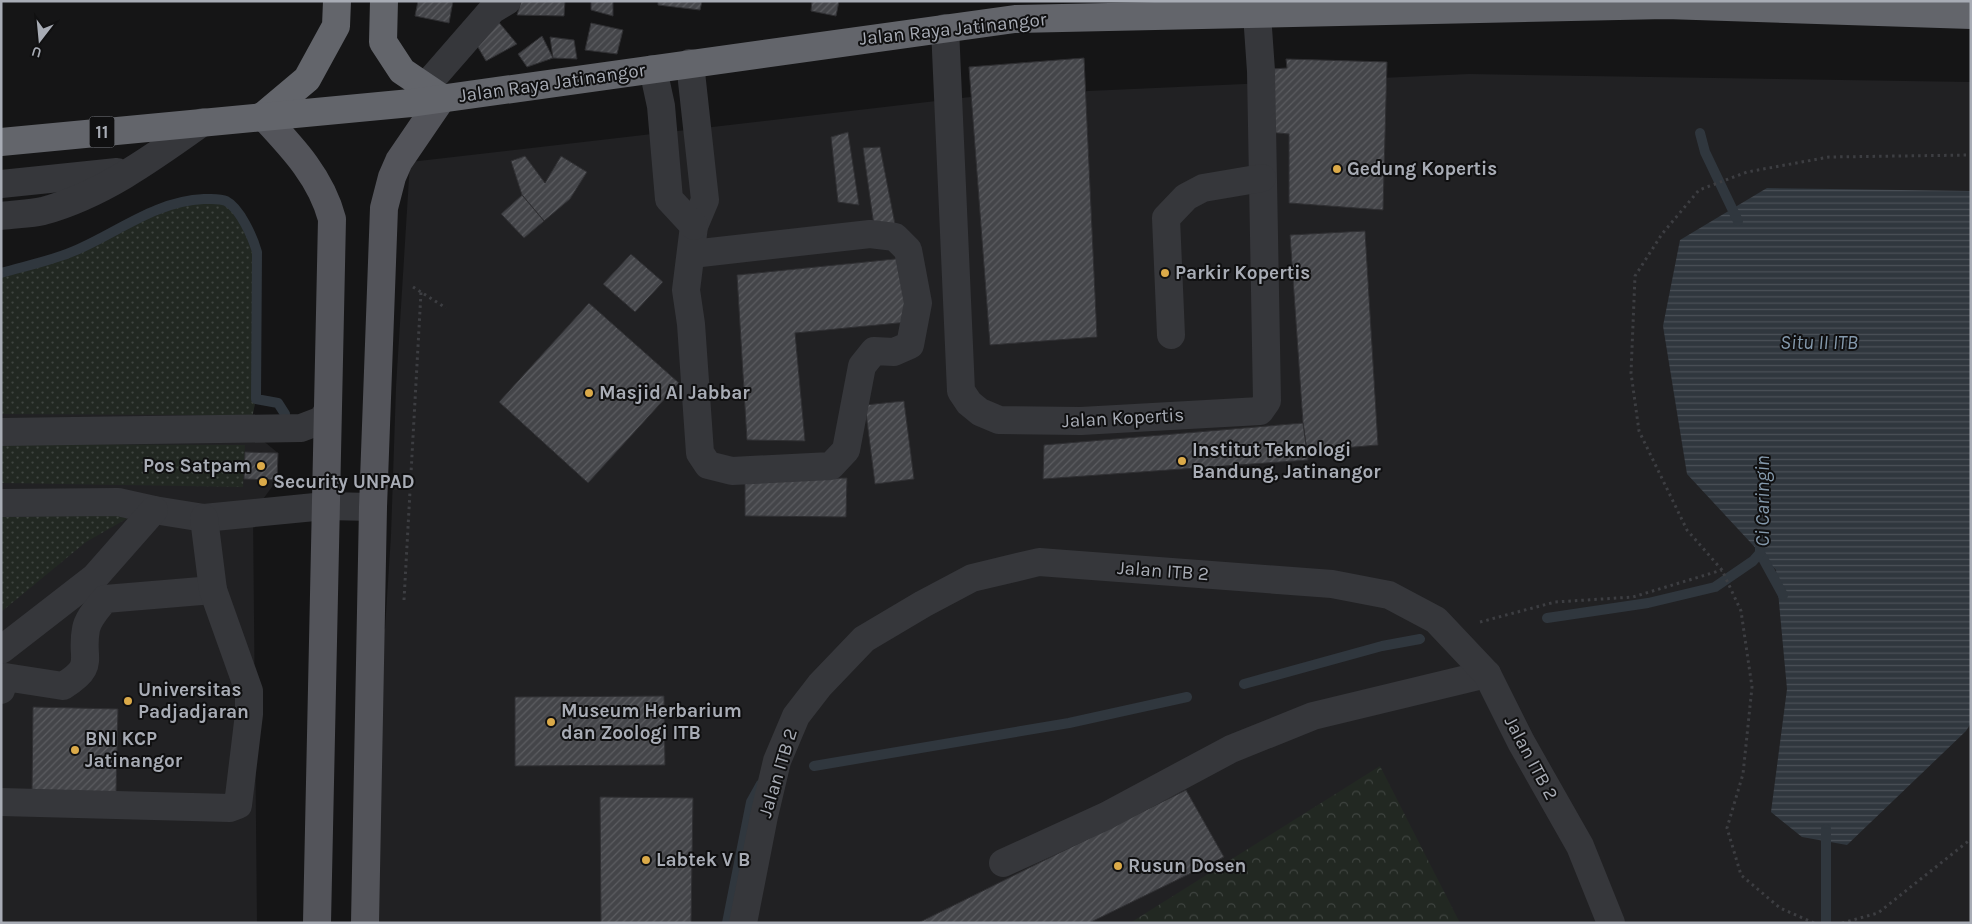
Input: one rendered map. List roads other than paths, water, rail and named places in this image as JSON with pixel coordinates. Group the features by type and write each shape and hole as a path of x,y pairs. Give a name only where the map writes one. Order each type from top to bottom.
{"highway":[{"path":"263,116 307,79 336,26 337,1"},
{"path":"384,1 382,42 402,71 426,96"},
{"name":"Jalan Raya Jatinangor","path":"1,142 263,116 653,69 1014,18 1666,6 1971,15"}],"main road":[{"path":"365,923 373,507 384,208 392,178 426,96"},
{"path":"263,116 302,159 327,200 332,219 317,923"}],"street":[{"path":"426,96 492,10 507,1"},
{"name":"Jalan Kopertis","path":"945,28 961,391 969,403 980,412 999,420 1081,421 1260,411 1267,401 1261,71 1257,14"},
{"path":"690,64 705,200 694,226 686,290 691,324 700,453 708,465 732,471 831,466 846,450 862,366 874,351 894,352 910,345 918,303 908,250 895,236 870,234 692,254"},
{"path":"653,69 661,106 669,199 694,226"},
{"path":"1,216 41,212 70,202 134,170 203,122"},
{"path":"1,184 134,170"},
{"path":"1172,335 1166,218 1186,197 1203,188 1262,178"},
{"path":"1,432 301,428 322,420 327,412"},
{"path":"1,503 118,502 204,518 325,506 373,507"},
{"path":"1,650 95,577 154,510"},
{"path":"1,802 230,808 238,805 248,724 249,691 213,590 204,518"},
{"name":"Jalan ITB 2","path":"743,923 777,761 796,716 820,685 864,639 923,604 972,578 1039,562 1332,584 1389,595 1436,620 1487,674 1521,742 1580,846 1611,923"},
{"path":"1,690 4,677 63,686 78,677 85,666 85,630 87,624 105,599 213,590"},
{"path":"1003,863 1106,816 1231,749 1313,716 1487,674"}],"water":[{"name":"Situ II ITB","path":"1767,188 1971,191 1971,723 1966,731 1847,845 1802,837 1771,812 1787,689 1776,570 1687,474 1663,326 1680,240"}],"waterway":[{"name":"Ci Caringin","path":"1700,133 1705,152 1738,221"},
{"path":"1,273 65,255 169,205 204,199 226,201 241,217 257,252 256,399 278,403 285,414"},
{"name":"Ci Caringin","path":"1760,540 1760,553 1783,595"},
{"path":"1547,618 1648,603 1715,587 1753,561 1760,553"},
{"path":"1244,684 1382,646 1420,639"},
{"path":"814,766 1069,723 1187,697"},
{"path":"727,923 751,802 761,784"},
{"name":"Ci Caringin","path":"1826,829 1826,923"}],"place":[{"name":"Gedung Kopertis","path":"1337,169"},
{"name":"Parkir Kopertis","path":"1165,273"},
{"name":"Masjid Al Jabbar","path":"589,393"},
{"name":"Institut Teknologi Bandung, Jatinangor","path":"1182,461"},
{"name":"Pos Satpam","path":"261,466"},
{"name":"Security UNPAD","path":"263,482"},
{"name":"Universitas Padjadjaran","path":"128,701"},
{"name":"Museum Herbarium dan Zoologi ITB","path":"551,722"},
{"name":"BNI KCP Jatinangor","path":"75,750"},
{"name":"Labtek V B","path":"646,860"},
{"name":"Rusun Dosen","path":"1118,866"}]}
